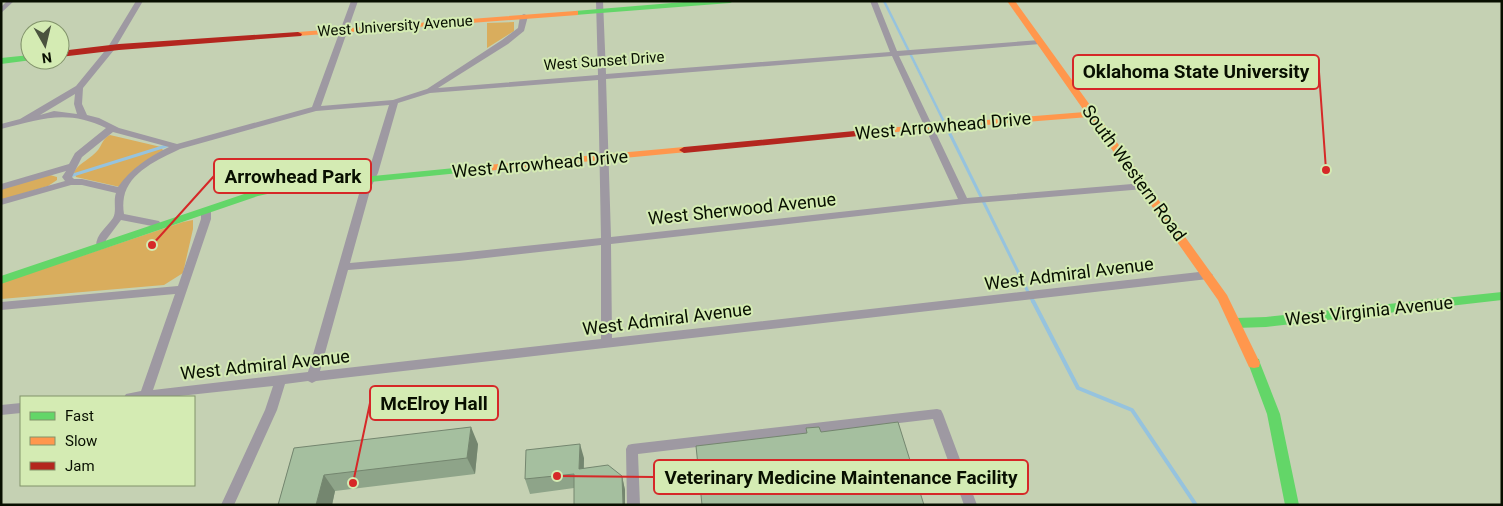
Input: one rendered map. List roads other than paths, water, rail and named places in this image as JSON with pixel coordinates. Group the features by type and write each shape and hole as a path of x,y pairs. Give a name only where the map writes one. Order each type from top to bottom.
{"street":[{"path":"1,10 11,1"},
{"path":"23,121 79,88 111,48 140,1"},
{"path":"316,109 355,1"},
{"name":"West University Avenue","path":"70,53 524,16 600,6 730,1"},
{"path":"873,1 894,53 964,201"},
{"name":"South Western Road","path":"1011,1 1208,275 1236,323 1261,377 1281,440 1292,505"},
{"path":"600,6 605,158 607,344"},
{"path":"429,91 505,42 521,29 524,16"},
{"name":"West Sunset Drive","path":"121,191 131,176 156,157 177,147 316,109 394,102 429,91 1040,42"},
{"path":"3,62 20,59"},
{"path":"79,88 78,104 83,117"},
{"path":"312,378 394,102"},
{"path":"1,127 54,114 68,114 103,123 112,128 177,147"},
{"name":"West Arrowhead Drive","path":"1,280 256,193 281,188 929,127 1092,114"},
{"path":"71,182 67,177 78,155 112,128"},
{"path":"1,187 71,166"},
{"path":"1,202 71,182 82,182 121,191 119,216 102,240 102,246"},
{"name":"West Sherwood Avenue","path":"344,267 606,241 964,201 1144,186"},
{"path":"145,396 183,289 206,219 206,211"},
{"path":"119,216 156,223 158,227"},
{"name":"West Admiral Avenue","path":"145,396 1208,275"},
{"path":"1,306 183,289"},
{"name":"West Virginia Avenue","path":"1236,323 1266,322 1502,296"},
{"path":"227,505 271,410 280,381"},
{"path":"1,410 20,408"},
{"path":"634,505 632,449 938,414 971,505"}],"waterway":[{"path":"884,1 951,136"},
{"path":"950,134 1033,302"},
{"path":"70,176 169,145"},
{"path":"1033,301 1078,388 1132,410 1196,505"}],"place":[{"name":"Oklahoma State University","path":"1326,170"},
{"name":"Arrowhead Park","path":"152,245"},
{"name":"Veterinary Medicine Maintenance Facility","path":"557,476"},
{"name":"McElroy Hall","path":"353,483"}]}
